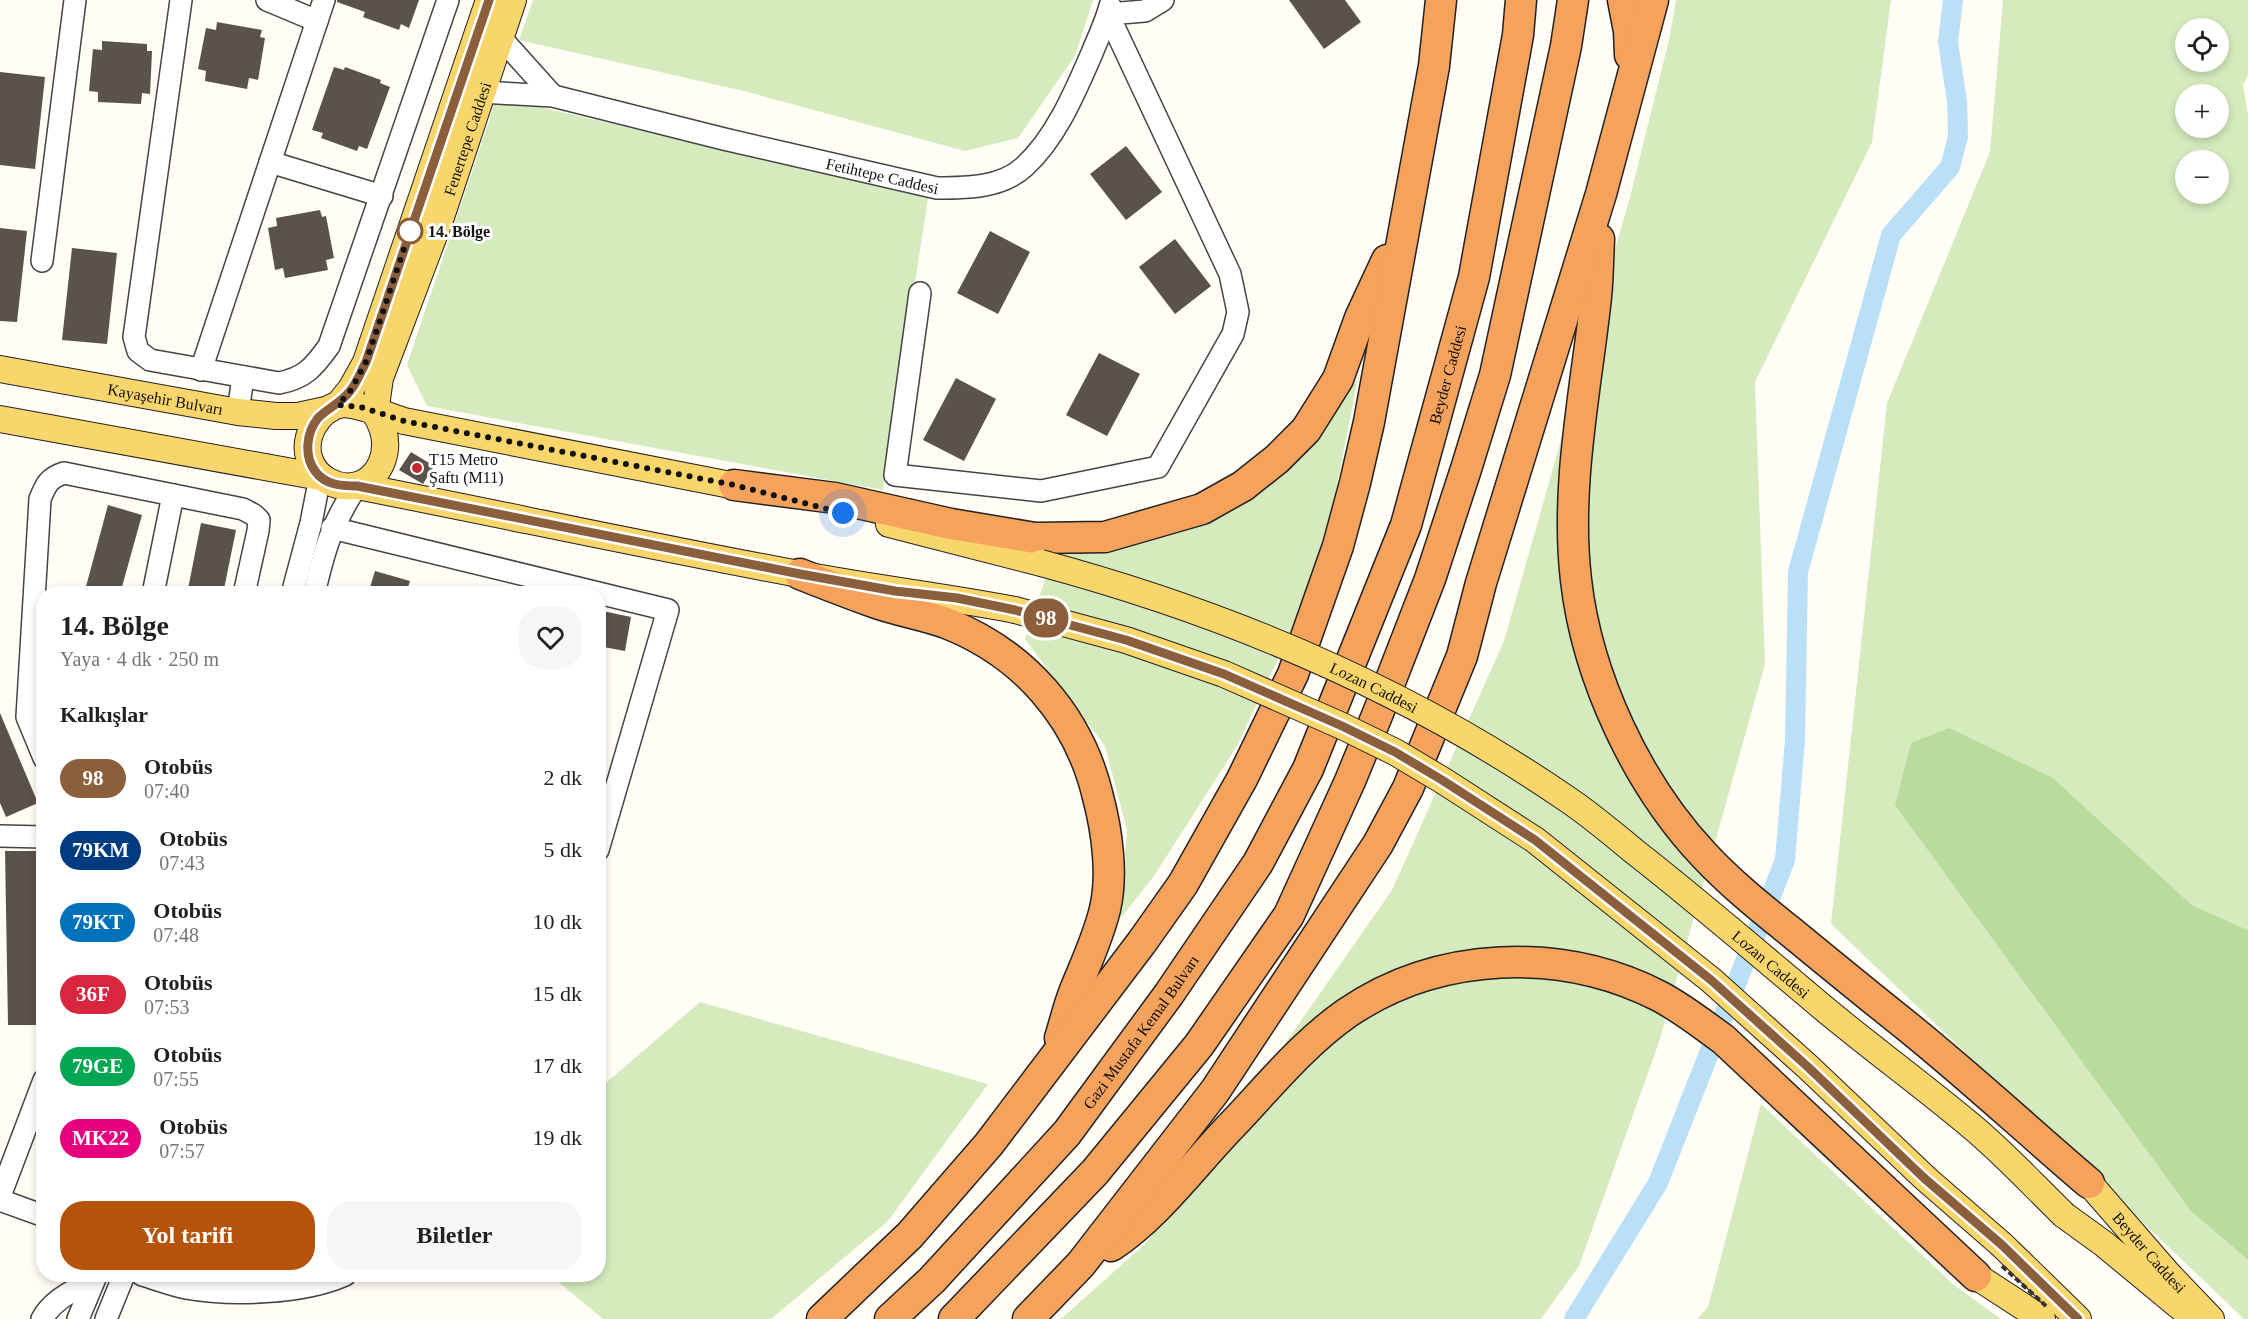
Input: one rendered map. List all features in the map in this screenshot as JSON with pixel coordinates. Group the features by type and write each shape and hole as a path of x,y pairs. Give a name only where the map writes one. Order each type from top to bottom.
{"highway":[{"path":"822,1319 910,1235 989,1144 1184,884 1242,779 1293,674 1325,585 1356,483 1386,336 1403,224 1434,66 1441,0"},
{"path":"1434,66 1460,0"},
{"name":"Beyder Caddesi","path":"1336,703 1406,525 1474,276 1518,35 1521,0"},
{"path":"954,1319 1095,1172 1199,1046 1289,915 1350,781 1430,579 1495,375 1566,46 1573,0"},
{"path":"1623,0 1629,31 1630,85"},
{"path":"1028,1319 1081,1264 1215,1091 1378,844 1408,788 1462,656 1481,583 1601,194 1653,0"},
{"path":"1601,194 1597,294 1577,456 1574,518 1575,579 1588,645 1610,709 1658,798 1703,855 1759,906 1948,1060 2089,1183"},
{"path":"734,485 835,498 951,524 1035,538 1105,537 1202,509 1243,486 1277,459 1306,430 1338,379 1360,318 1403,224"},
{"path":"800,574 876,603 946,623 980,639 1008,656 1030,675 1047,694 1073,734 1095,782 1107,832 1106,907 1090,957 1074,991 1054,1058"},
{"name":"Gazi Mustafa Kemal Bulvarı","path":"890,1319 932,1280 1067,1133 1169,994 1258,863 1308,769 1336,703"},
{"path":"1081,1264 1123,1238 1160,1203 1289,1065 1327,1029 1372,998 1443,969 1496,962 1529,962 1592,971 1626,982 1659,996 1704,1026 1723,1040 1976,1275"}],"main road":[{"name":"Fenertepe Caddesi","path":"334,407 351,390 366,362 489,0"},
{"name":"Fenertepe Caddesi","path":"375,413 380,378 441,217 513,0"},
{"name":"Kayaşehir Bulvarı","path":"0,369 276,417 298,416 334,407"},
{"path":"357,486 376,473 383,458 386,440 384,433 375,413 361,407 334,407 314,425 307,448 313,469 328,482 800,574 895,591 957,598 1015,610 1126,640 1224,674 1342,726 1395,752 1535,840 1711,980 1808,1067 1924,1178 2002,1245 2078,1319"},
{"name":"Lozan Caddesi","path":"375,413 404,421 734,485 1120,584 1201,612 1325,663 1416,707 1569,800 1727,925 1822,1007 1973,1127 2064,1215 2104,1244 2195,1319"},
{"path":"0,419 320,477"},
{"name":"Beyder Caddesi","path":"2089,1183 2168,1274 2211,1319"},
{"path":"1976,1275 2042,1319"}],"street":[{"path":"42,261 75,0"},
{"path":"181,0 134,337 138,351 150,360 279,383 294,380 313,368 329,346 448,0"},
{"path":"267,0 317,21"},
{"path":"201,370 324,0"},
{"path":"1110,7 1145,11 1163,0"},
{"path":"920,293 895,475 1041,492 1158,467 1233,334 1239,312 1230,274 1110,7"},
{"name":"Fetihtepe Caddesi","path":"481,92 553,96 724,139 937,188 972,188 1000,180 1023,168 1052,132 1075,92 1110,7"},
{"path":"500,37 553,96"},
{"path":"270,162 382,196"},
{"path":"238,412 243,377"},
{"path":"36,739 27,717 40,499 51,477 64,473 243,509 254,515 259,520 246,586"},
{"path":"294,586 311,523 320,477"},
{"path":"316,586 332,528 343,506 357,486"},
{"path":"155,586 173,495"},
{"path":"332,528 570,586"},
{"path":"606,595 668,610 606,823"},
{"path":"0,836 36,837"},
{"path":"36,1101 0,1198 36,1213"},
{"path":"42,1319 61,1298 87,1282"},
{"path":"78,1319 93,1282"},
{"path":"106,1319 121,1282"},
{"path":"166,1282 186,1288 234,1292 280,1291 328,1282"}],"green space":[{"path":"533,0 1093,0 1075,56 1018,138 965,151 744,91 519,40"},
{"path":"1676,0 1891,0 1872,142 1755,382 1765,664 1659,1042 1579,1266 1541,1319 1061,1319 1147,1242 1392,890 1504,641 1630,197 1669,40"},
{"path":"2003,0 2248,0 2248,75 2243,85 2248,115 2248,930 2192,905 2053,778 2191,1211 2248,1260 2248,1319 2244,1319 1831,924 1887,403 1990,152"},
{"path":"497,97 928,198 883,490 427,406 407,365"},
{"path":"1358,378 1334,500 1304,604 1237,746 1154,876 1120,919 1127,830 1105,746 1025,639 1056,548 1120,543 1211,522 1262,492 1311,446"},
{"path":"1949,728 2053,778 2192,905 2248,930 2248,1260 2191,1211 1895,805 1911,743"},
{"path":"700,1002 988,1084 888,1221 771,1319 603,1319 558,1282 606,1282 606,1083"},
{"path":"1761,1104 1954,1285 2001,1319 1697,1319 1708,1307"}],"building":[{"path":"337,0 419,0 409,28 401,24 399,30 363,17 365,12 337,2"},
{"path":"1289,0 1345,0 1361,22 1324,49"},
{"path":"217,22 262,30 260,37 265,38 258,80 249,78 247,89 205,81 206,71 198,69 206,28 216,30"},
{"path":"102,41 147,44 147,51 152,51 150,94 142,93 141,104 98,102 98,92 89,91 93,49 102,50"},
{"path":"334,67 344,70 345,67 381,80 380,83 390,87 367,149 359,146 357,151 321,138 323,133 312,130"},
{"path":"0,72 45,77 35,169 0,165"},
{"path":"1126,146 1162,192 1126,220 1090,174"},
{"path":"320,210 322,217 326,216 334,258 326,260 328,270 285,278 283,268 275,270 268,228 277,226 276,218"},
{"path":"0,228 27,231 17,322 0,321"},
{"path":"990,231 1030,252 998,314 957,293"},
{"path":"1175,239 1211,286 1175,314 1139,267"},
{"path":"72,248 117,253 107,344 62,340"},
{"path":"1099,353 1140,374 1107,436 1066,415"},
{"path":"956,378 996,399 964,461 923,440"},
{"name":"T15 Metro Şaftı (M11)","path":"411,452 434,466 423,484 399,470"},
{"path":"108,505 142,515 122,586 86,586"},
{"path":"201,523 236,530 225,586 189,586"},
{"path":"375,571 410,581 408,586 370,586"},
{"path":"606,612 631,617 625,651 606,647"},
{"path":"0,713 36,798 36,804 6,817 0,803"},
{"path":"5,851 36,851 36,1025 8,1025"}],"waterway":[{"path":"1574,1319 1658,1183 1785,860 1795,740 1798,572 1891,235 1950,167 1958,137 1957,101 1948,42 1953,0"}],"bus line":[{"name":"98","path":"489,0 366,362 351,390 338,405 318,419 310,432 307,448 309,459 313,469 320,477 339,485 357,486 800,574 895,591 957,598 1015,610 1126,640 1224,674 1342,726 1395,752 1535,840 1711,980 1808,1067 1924,1178 2002,1245 2078,1319"}],"place":[{"name":"14. Bölge","path":"410,231"},
{"name":"T15 Metro Şaftı (M11)","path":"417,468"}],"route":[{"path":"410,231 412,225 366,362 351,390 338,405 361,407 404,421 734,485 843,513"}]}
